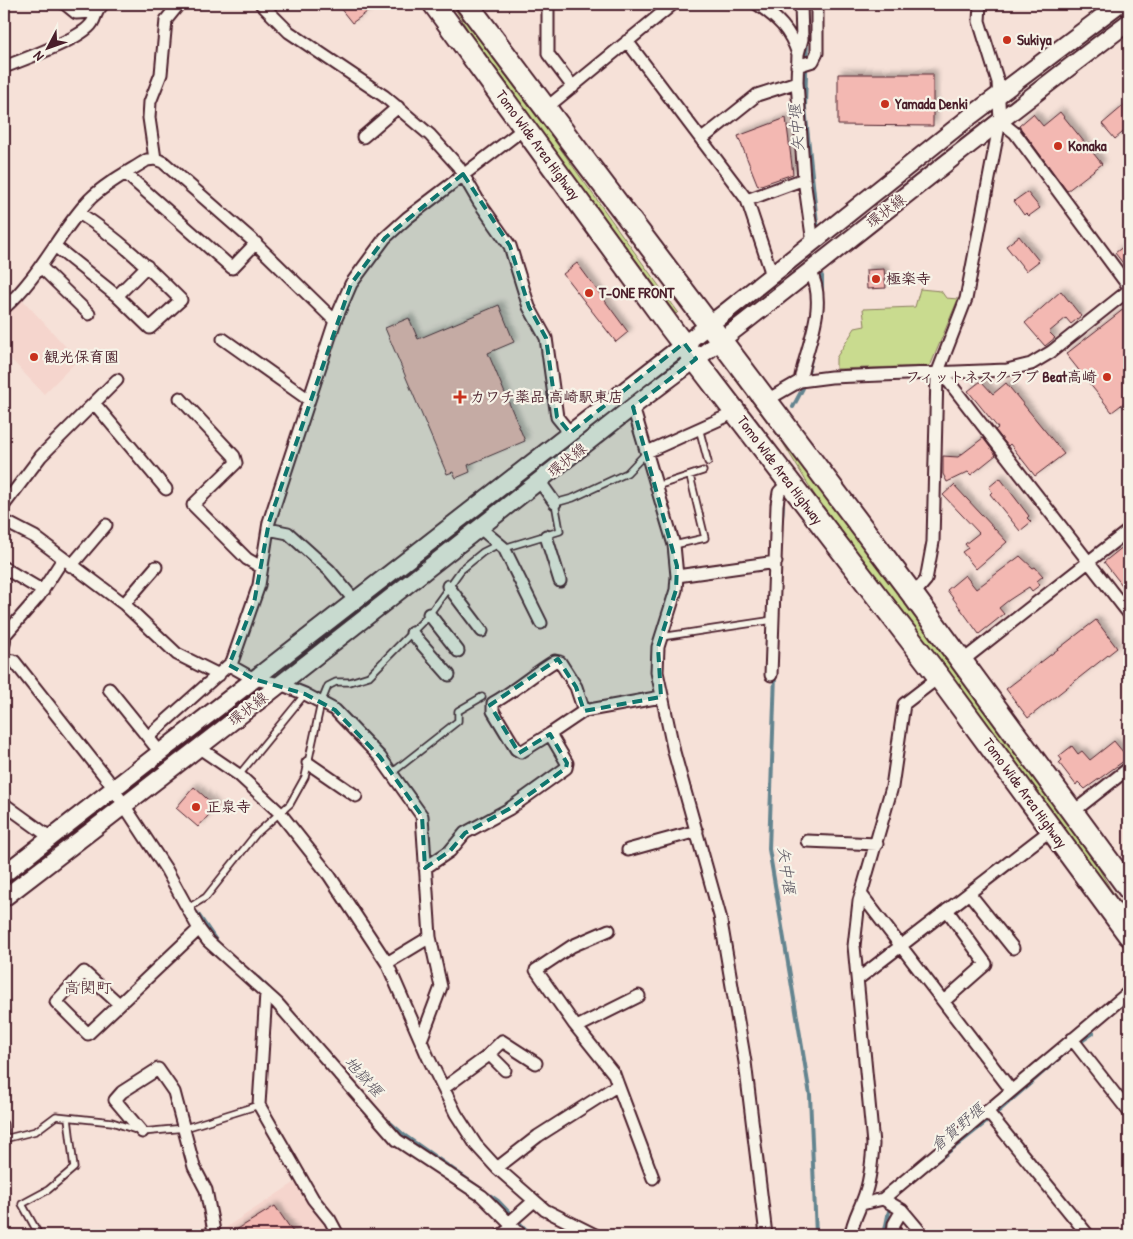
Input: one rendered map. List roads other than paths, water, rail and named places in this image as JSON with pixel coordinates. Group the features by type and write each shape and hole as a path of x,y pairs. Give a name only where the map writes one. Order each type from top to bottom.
{"highway":[{"name":"Tomo Wide Area Highway","path":"434,4 526,127 670,327 788,483 939,677 1129,934"},
{"name":"Tomo Wide Area Highway","path":"467,4 912,595 1129,889"}],"street":[{"path":"65,4 76,13 99,8"},
{"path":"155,158 149,118 150,102 161,74 166,20 179,4"},
{"path":"261,4 289,32 398,107 430,135 462,174 478,202 510,246 529,307 546,338 558,417 570,433"},
{"path":"548,4 548,54 574,87"},
{"path":"545,109 673,4"},
{"path":"756,4 783,23 792,38 799,62"},
{"path":"801,4 802,39 797,82 804,179 813,243"},
{"path":"799,62 813,61 817,53 817,4"},
{"path":"912,595 926,580 933,542 937,374 966,299 1000,120 1000,94 997,75 979,21 980,4"},
{"path":"1121,4 1129,13"},
{"name":"環状線","path":"715,333 772,275 1000,94 1121,4"},
{"path":"4,67 50,50 78,33 92,24 99,8"},
{"name":"環状線","path":"4,874 570,433 715,333 810,271 1000,120 1129,22"},
{"path":"627,41 747,200 772,275"},
{"path":"702,139 757,95 797,82"},
{"path":"363,137 398,107"},
{"path":"766,400 800,381 831,377 1007,370 1031,364 1051,352 1129,288 1015,132 1000,120"},
{"path":"148,737 229,665 254,603 268,529 335,321 351,284 385,238 462,174 526,127"},
{"path":"4,308 41,267 91,198 148,160 155,158 163,162 256,243 335,321"},
{"path":"126,174 232,268 256,243"},
{"path":"747,200 804,179"},
{"path":"56,247 117,296 150,328 181,300 147,266 103,228 79,214"},
{"path":"117,296 147,266"},
{"path":"41,267 89,314"},
{"path":"800,381 812,339 816,314 817,283 810,271"},
{"path":"223,339 309,400"},
{"name":"環状線","path":"4,898 540,482 633,407 690,351"},
{"path":"937,374 949,382 1129,614"},
{"path":"4,505 41,456 118,380"},
{"path":"180,398 234,456 236,463 193,505 247,559 261,567"},
{"path":"94,403 166,489"},
{"path":"633,407 674,545 677,576 676,590 658,647 657,672 661,697 720,916 745,1062 766,1235"},
{"path":"647,452 724,417 734,410"},
{"path":"540,482 555,503"},
{"path":"771,675 777,504 779,492 788,483"},
{"path":"4,521 35,537 124,604 177,654 219,675"},
{"path":"4,644 5,636 42,591 67,562 106,525"},
{"path":"480,528 502,546 541,623"},
{"path":"268,529 288,533 330,570 355,601"},
{"path":"961,662 1129,530"},
{"path":"546,536 560,581"},
{"path":"677,576 776,562"},
{"path":"124,604 156,567"},
{"path":"4,568 42,591"},
{"path":"448,586 482,631"},
{"path":"430,614 458,651"},
{"path":"412,633 449,675"},
{"path":"4,660 14,661 113,788 166,869 199,929 218,952 266,993 398,1140 482,1196 514,1228"},
{"path":"584,711 576,687 560,662 555,661 529,677 515,691 493,703 493,710 516,749 521,752 584,711 661,697"},
{"path":"229,665 254,679 280,684 305,694 335,710 393,772 422,816 430,937 441,987 421,1040"},
{"path":"851,1235 851,1228 862,1204 871,1172 873,1144 854,946 862,894 892,787 904,704 939,677"},
{"path":"108,689 160,751"},
{"path":"425,868 450,851 465,834 509,809 566,768 568,763 550,734"},
{"path":"198,747 239,775 280,813 329,875 388,962 421,1040 470,1137 497,1168 545,1210 595,1235"},
{"path":"308,763 356,796"},
{"path":"1073,812 1129,768"},
{"path":"4,804 51,838"},
{"path":"858,978 1052,829"},
{"path":"628,850 697,831"},
{"path":"807,841 876,844"},
{"path":"969,893 1013,948"},
{"path":"862,894 1011,1090"},
{"path":"944,1001 986,964 947,910"},
{"path":"119,1004 84,972 56,1002 88,1034 199,929"},
{"path":"609,930 572,946 536,970 614,1074 653,1178"},
{"path":"388,962 430,937"},
{"path":"862,1204 891,1204 987,1111 1129,992"},
{"path":"266,993 260,1105 313,1199 330,1220 338,1235"},
{"path":"577,1027 639,996"},
{"path":"1072,1039 1129,1112"},
{"path":"444,1088 489,1054 502,1041 536,1063"},
{"path":"489,1054 505,1070"},
{"path":"142,1132 115,1100 122,1092 158,1069 174,1092 194,1167 209,1200 214,1231 208,1235"},
{"path":"497,1168 538,1136 618,1085"},
{"path":"987,1111 1088,1235"},
{"path":"501,1235 514,1228 534,1201"},
{"path":"891,1204 894,1224 893,1235"},
{"path":"891,1204 922,1235"}],"lane":[{"path":"699,428 708,462"},
{"path":"188,908 206,897 256,834 290,804 305,777 321,703 328,686 336,682 350,682 369,676 430,614 461,570 483,552 560,531 555,503 573,498 627,473 647,452"},
{"path":"657,486 703,471"},
{"path":"674,545 705,538 690,476"},
{"path":"661,637 773,620"},
{"path":"239,775 305,694"},
{"path":"393,772 458,720 458,711 482,698"},
{"path":"4,1124 4,1139 36,1132 56,1116 112,1122 142,1132 185,1128 260,1105"},
{"path":"34,1235 38,1233 22,1204 48,1190 74,1168 68,1118"}],"waterway":[{"name":"矢中堰","path":"807,36 805,108 818,233"},
{"name":"矢中堰","path":"822,276 822,299"},
{"name":"矢中堰","path":"817,336 822,311"},
{"name":"矢中堰","path":"808,372 812,355"},
{"name":"矢中堰","path":"793,407 803,388"},
{"name":"矢中堰","path":"782,519 783,505"},
{"name":"矢中堰","path":"775,674 769,849 810,1095 816,1235"},
{"name":"地獄堰","path":"197,913 217,942"},
{"name":"地獄堰","path":"258,978 274,994"},
{"name":"倉賀野堰","path":"1083,1040 1093,1033"},
{"name":"倉賀野堰","path":"922,1173 985,1123 1064,1054"},
{"name":"地獄堰","path":"387,1120 405,1136 498,1201 531,1235"},
{"name":"倉賀野堰","path":"884,1235 890,1206"}],"place":[{"name":"Sukiya","path":"1007,40"},
{"name":"Yamada Denki","path":"885,104"},
{"name":"Konaka","path":"1058,146"},
{"name":"極楽寺","path":"876,279"},
{"name":"T-ONE FRONT","path":"589,293"},
{"name":"観光保育園","path":"34,357"},
{"name":"フィットネスクラブ Beat高崎","path":"1107,377"},
{"name":"カワチ薬品 高崎駅東店","path":"460,397"},
{"name":"正泉寺","path":"196,807"}],"district":[{"name":"高関町","path":"88,987"}]}
